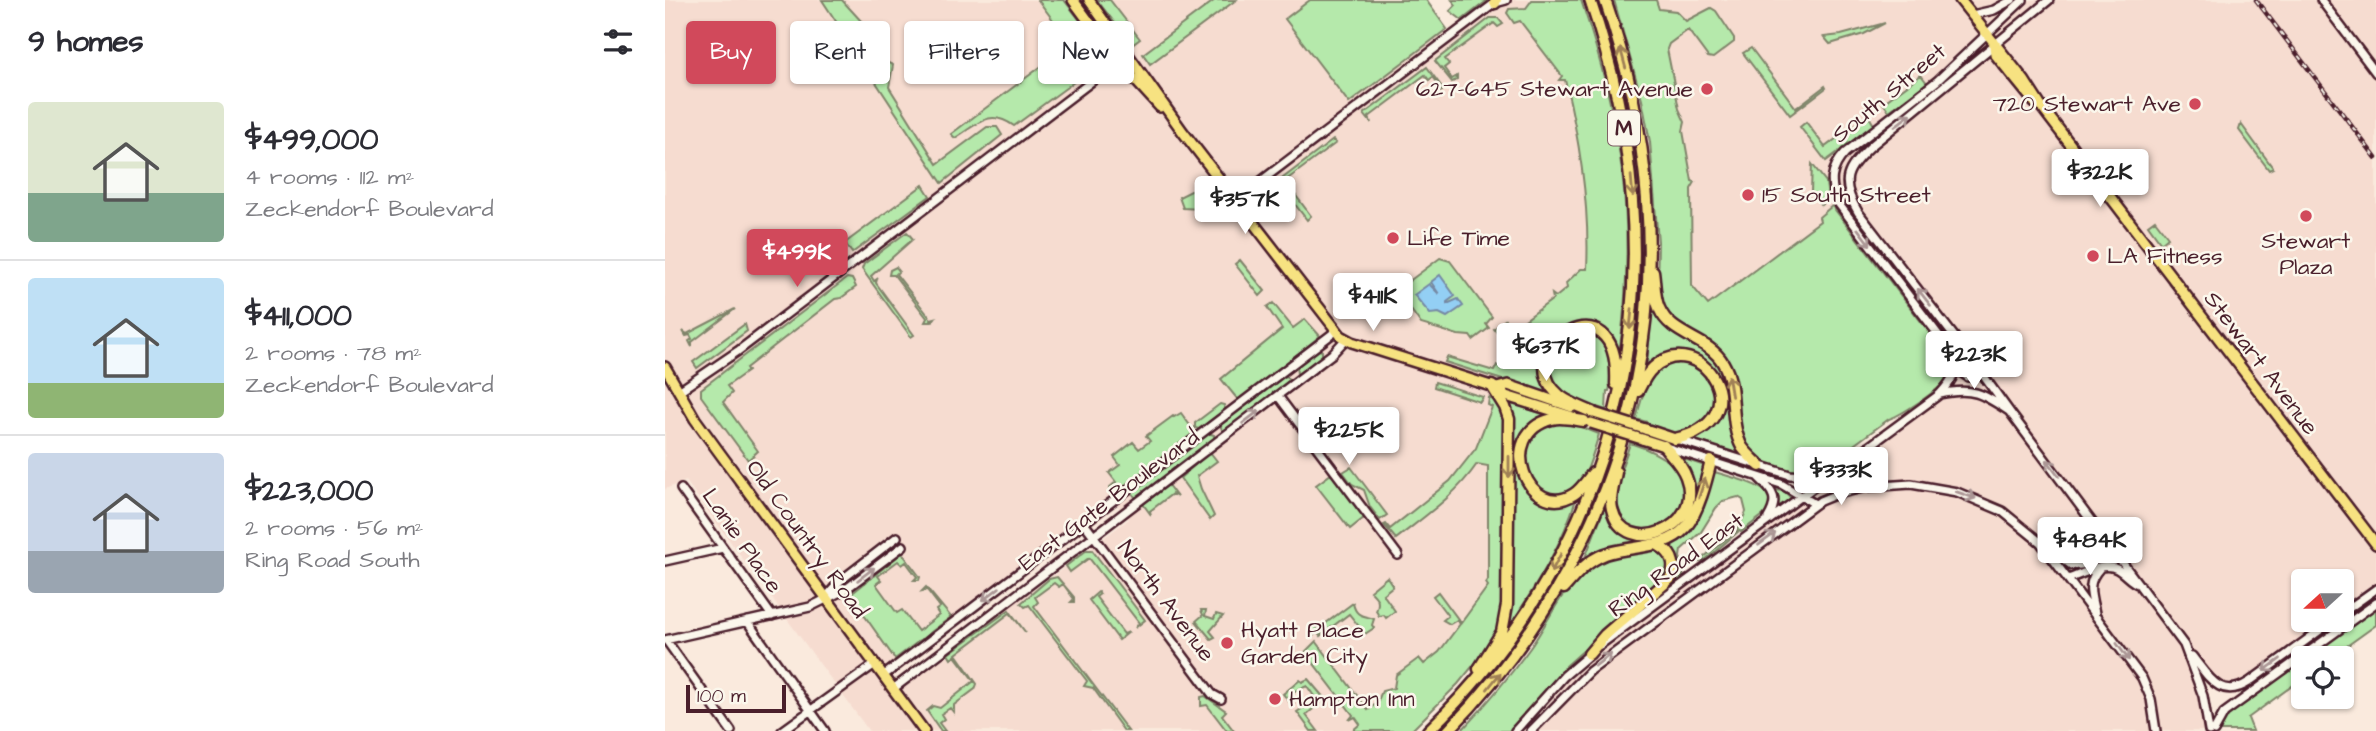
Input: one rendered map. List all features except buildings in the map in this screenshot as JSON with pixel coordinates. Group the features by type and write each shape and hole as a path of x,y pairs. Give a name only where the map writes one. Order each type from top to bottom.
{"highway":[{"name":"M","path":"1428,731 1501,649 1543,587 1577,522 1615,412 1627,356 1633,308 1634,208 1621,111 1590,0"},
{"name":"M","path":"1448,731 1497,677 1547,607 1588,531 1619,450 1632,404 1646,320 1650,246 1646,175 1639,127 1623,56 1605,0"},
{"path":"1650,246 1656,299 1661,313 1675,328 1711,348 1723,362 1729,377 1738,438 1758,471"},
{"path":"1590,419 1562,398 1552,387 1548,375 1547,360 1553,344 1560,336 1576,328 1597,331 1607,338 1613,349 1617,369 1615,412"},
{"path":"1632,404 1650,371 1663,362 1685,358 1705,367 1714,377 1719,389 1716,414 1699,432 1675,439"},
{"path":"1469,688 1502,632 1507,605 1509,419 1495,387"},
{"path":"1590,419 1553,418 1545,421 1532,431 1522,449 1521,462 1524,476 1539,493 1551,498 1564,498 1579,491 1599,464"},
{"path":"1619,450 1611,498 1612,512 1627,530 1649,535 1663,532 1674,525 1683,513 1688,499 1689,485 1684,472 1664,446"},
{"path":"1547,607 1591,561 1608,553 1656,544 1674,537 1690,521 1711,461"},
{"path":"1589,654 1605,635 1671,578 1674,568 1672,558 1656,544"}],"main road":[{"path":"1073,0 1088,21"},
{"path":"1089,0 1105,21"},
{"name":"Stewart Avenue","path":"1960,0 1994,45 2000,48 2040,105 2376,544"},
{"path":"1134,60 1236,200 1336,331 1346,339 1495,387 1508,385 1590,419 1643,434 1675,439"},
{"path":"1134,78 1184,131"},
{"name":"Old Country Road","path":"665,367 714,446 924,731"},
{"path":"1643,434 1664,446"}],"street":[{"path":"1972,15 1990,11 2012,0"},
{"name":"South Street","path":"1835,197 1831,179 1836,165 1845,153 1933,84 2022,0"},
{"name":"South Street","path":"1849,198 1846,184 1849,171 1871,146 2049,0"},
{"path":"2321,0 2376,73"},
{"path":"1236,200 1499,1"},
{"path":"678,391 738,351 1088,84"},
{"path":"1836,165 1846,163 1849,171"},
{"path":"1975,363 1977,372 1972,376 1968,377 1962,373 1955,359 1835,197 1836,193 1841,192 1849,198 1975,363 2210,681 2226,688 2236,688 2249,682 2318,632"},
{"name":"East Gate Boulevard","path":"883,676 1336,331"},
{"name":"East Gate Boulevard","path":"893,689 1335,352 1346,339"},
{"path":"1940,394 1951,382 1955,372 1955,359"},
{"path":"1287,368 1297,381"},
{"path":"1940,394 1960,390 1981,393 2009,411"},
{"name":"Ring Road East","path":"1515,731 1564,676 1589,654 1940,394"},
{"path":"1278,396 1398,555"},
{"path":"1212,425 1222,439"},
{"path":"1675,439 1758,471 1815,504"},
{"path":"1664,446 1711,461 1800,477 1843,466"},
{"path":"1758,471 1775,497 1773,509 1764,524"},
{"name":"Ring Road East","path":"1531,731 1581,678 1599,663 1815,504 1843,492 1883,485 1938,487 1993,506 2019,523 2040,542"},
{"name":"Lanie Place","path":"681,489 772,616"},
{"name":"North Avenue","path":"1084,523 1212,694 1221,699"},
{"path":"2040,542 2069,564 2083,565 2091,561 2098,551 2099,541 2094,523"},
{"path":"827,597 840,581 897,537"},
{"path":"2040,542 2146,687 2155,713 2156,731"},
{"path":"731,731 666,640 810,607 846,589 904,545"},
{"path":"665,561 723,548"},
{"path":"2068,579 2100,568 2112,567 2131,582 2141,586"},
{"path":"2095,615 2090,586 2093,576 2100,568"},
{"path":"2354,605 2376,589"},
{"path":"2211,731 2224,713 2376,603"},
{"path":"747,621 825,731"},
{"path":"2187,650 2203,696 2211,731"},
{"path":"782,731 875,664"}],"shaded area":[{"path":"665,0 1073,0 1088,21 1038,21 1038,84 1134,84 1134,21 1104,21 1089,0 1426,0 1452,35 1496,0 1552,0 1600,173 1597,268 1520,343 1497,388 1492,406 1489,587 1466,627 1359,731 869,731 686,481 665,489","holes":["1114,501 1129,519 1024,595 1021,591 892,688 884,676"]},
{"path":"1653,0 2376,0 2376,587 2354,604 2354,569 2291,569 2291,632 2316,632 2296,646 2291,646 2291,650 2241,685 2232,686 2213,680 2191,655 2203,696 2204,731 1515,731 1571,669 1940,394 1958,391 1827,219 1708,306 1692,286"}],"green space":[{"path":"822,0 842,0 861,21 836,21"},
{"path":"1038,0 1064,0 1080,21 1054,21"},
{"path":"1097,0 1110,0 1126,21 1113,21"},
{"path":"1215,0 1236,0 1150,64 1143,54"},
{"path":"1310,0 1426,0 1447,29 1349,103 1285,19"},
{"path":"1452,0 1488,0 1462,20 1450,11 1456,5"},
{"path":"1532,0 1581,0 1607,90 1616,133 1626,219 1627,263 1619,355 1605,334 1575,330 1557,333 1551,339 1544,356 1544,375 1550,391 1547,394 1445,362 1447,357 1494,371 1497,365 1502,367 1511,350 1507,346 1511,342 1503,332 1499,335 1494,329 1505,320 1513,329 1553,299 1552,294 1556,297 1567,288 1566,283 1581,269 1587,269 1583,173 1565,80 1559,80 1562,76 1520,21 1514,23 1507,13 1509,9 1526,8"},
{"path":"1614,0 1656,0 1659,9 1676,11 1686,21 1711,8 1716,11 1734,38 1734,42 1713,58 1708,57 1688,30 1669,44 1667,49 1679,109 1685,122 1683,131 1692,181 1695,182 1691,189 1692,286 1708,305 1820,221 1819,217 1832,206 1949,358 1950,375 1932,393 1889,419 1820,470 1813,473 1791,472 1753,457 1740,436 1731,373 1663,313 1657,287 1658,242 1650,142 1642,100"},
{"path":"1490,18 1498,18 1503,24 1498,27 1494,23 1445,59 1449,64 1444,68 1452,79 1457,76 1457,80 1452,82 1435,61"},
{"path":"1885,23 1864,34 1830,44 1824,37 1841,35"},
{"path":"1134,31 1140,39 1134,44"},
{"path":"1751,48 1796,108 1825,86 1826,88 1790,115 1743,53"},
{"path":"1427,67 1441,86 1442,91 1438,93 1436,90 1440,86 1433,77 1429,80 1425,75 1369,117 1371,123 1364,114"},
{"path":"1038,69 1038,84 1071,84 1014,126 997,118 990,118 977,123 955,138 951,134 1018,84 1024,84 1024,79"},
{"path":"1921,75 1927,83 1889,111 1883,103"},
{"path":"877,84 890,84 937,164 987,127 997,127 1002,135 942,183"},
{"path":"1868,115 1874,125 1826,161 1800,127 1806,122 1825,147"},
{"path":"2241,124 2273,168 2269,170 2239,130"},
{"path":"1333,140 1336,143 1285,181 1311,216 1307,220 1281,186 1265,198 1268,203 1260,209 1254,200"},
{"path":"1812,164 1826,182 1828,199 1821,205 1811,192"},
{"path":"1205,184 1215,198 1200,209 1183,208 1179,197"},
{"path":"923,185 930,196 852,253 845,243"},
{"path":"1845,207 1860,221 1972,368 1966,372"},
{"path":"2155,220 2168,237 2161,243 2148,225"},
{"path":"907,232 913,239 871,276 874,281 877,279 876,283 914,335 911,337 862,269 864,264"},
{"path":"1440,258 1450,261 1492,317 1486,324 1489,328 1473,340 1470,336 1421,324 1399,293 1402,291 1400,288"},
{"path":"1240,260 1265,291 1260,296 1235,264"},
{"path":"896,267 899,271 896,274 931,319 935,318 932,322 925,322 927,318 894,275 889,275 890,270"},
{"path":"847,278 852,279 856,287 841,298 835,299 727,386 732,393 723,402 758,451 748,460 701,396 701,389"},
{"path":"1273,303 1293,328 1305,319 1320,336 1239,401 1221,379 1282,329 1267,307"},
{"path":"735,309 692,342 692,347 690,335 686,336 683,331 687,334"},
{"path":"1652,310 1670,330 1703,348 1722,368 1741,456 1694,441 1706,432 1718,416 1721,397 1691,358 1649,367 1647,365"},
{"path":"745,324 747,331 697,368 693,362"},
{"path":"1587,332 1602,342 1612,364 1606,410 1594,406 1593,409 1569,401 1552,380 1550,360 1553,350 1568,335"},
{"path":"1319,350 1322,351 1322,357 1297,374 1296,365"},
{"path":"1686,362 1700,370 1714,391 1715,402 1704,423 1693,430 1674,434 1646,426 1647,422 1636,419 1645,388 1655,372 1663,366"},
{"path":"1283,375 1290,383 1226,431 1222,430 1220,424"},
{"path":"1435,382 1483,397 1480,402 1434,387"},
{"path":"1489,398 1496,401 1505,420 1503,611 1498,633 1458,684 1411,731 1352,731 1360,724 1355,717 1349,720 1353,715 1305,652 1316,641 1368,710 1377,703 1382,691 1394,688 1396,675 1419,658 1424,664 1439,652 1460,624 1457,620 1450,624 1443,620 1448,616 1433,596 1438,592 1461,623 1488,586 1488,466 1477,464 1450,495 1396,539 1384,525 1390,529 1450,481 1476,448 1492,407 1488,405"},
{"path":"1509,403 1547,415 1523,437 1516,451 1518,467 1532,496 1576,499 1555,550 1508,629 1505,627"},
{"path":"1220,404 1224,405 1225,410 1199,429 1195,428 1195,423"},
{"path":"1181,413 1197,435 1116,497 1109,488 1116,482 1109,473 1120,465 1114,457 1133,442 1139,449 1150,441 1146,436"},
{"path":"1553,422 1571,423 1599,434 1580,485 1574,490 1554,494 1535,486 1525,467 1524,456 1531,436"},
{"path":"1208,433 1214,435 1214,440 1139,497 1135,497 1132,493 1134,489"},
{"path":"1630,443 1666,460 1676,467 1684,479 1686,492 1674,518 1664,527 1651,532 1637,531 1624,523 1614,507 1614,489"},
{"path":"1210,452 1217,461 1197,476 1214,516 1210,520 1180,478"},
{"path":"1681,458 1705,466 1698,488 1692,487 1692,478 1689,477"},
{"path":"1351,467 1387,515 1380,520 1370,507 1364,490 1352,484 1343,472"},
{"path":"1846,469 1849,474 1846,478 1849,482 1854,480 1855,485 1821,490 1824,485"},
{"path":"1715,472 1757,486 1772,502 1766,513 1739,531 1704,561 1698,562 1737,530 1746,512 1743,500 1738,497 1723,501 1701,532 1681,550 1684,569 1682,580 1670,589 1668,586 1673,580 1665,546 1673,542"},
{"path":"1331,474 1365,517 1350,529 1316,485"},
{"path":"1168,485 1177,497 1172,494 1150,511 1151,515 1143,504"},
{"path":"1774,489 1785,492 1791,498 1776,510"},
{"path":"1604,509 1607,509 1618,528 1636,538 1637,545 1583,563"},
{"path":"1652,549 1658,550 1668,559 1670,573 1566,666 1510,731 1461,731 1522,659 1566,590 1584,571 1602,561"},
{"path":"1087,550 1092,550 1145,620 1135,628 1139,623 1089,558 1070,572 1066,566"},
{"path":"902,553 920,577 919,580 914,580 917,577 906,562 902,565 898,561 878,576 881,580 876,584 897,613 902,610 918,631 939,615 936,610 940,607 927,590 922,591 926,587 951,617 895,659 850,595"},
{"path":"1057,577 1063,584 1059,587 1054,583 1035,597 1038,602 1034,606 1128,731 1124,731 1093,688 1084,686 1087,681 1029,605 1025,607 1021,603 1049,579"},
{"path":"1387,577 1393,586 1383,594 1395,611 1386,618 1384,615 1379,616 1376,611 1377,600 1370,591"},
{"path":"1098,592 1100,594 1096,597 1124,634 1129,632 1119,640 1089,600"},
{"path":"1353,603 1358,614 1374,619 1374,628 1365,634 1349,614 1320,636 1317,632 1312,637 1310,629 1314,625 1318,629"},
{"path":"2376,607 2376,625 2347,646 2322,646 2341,632 2354,632 2354,623"},
{"path":"1009,610 1026,633 1010,613 956,654 977,684 975,689 954,705 954,713 950,708 941,714 944,719 939,723 945,731 941,731 927,711 933,706 940,708 974,681 955,656 951,659 948,654"},
{"path":"1201,610 1206,610 1205,616 1214,619 1216,614 1223,616 1210,631 1215,637 1211,639 1196,621 1203,615"},
{"path":"2291,668 2291,687 2248,718 2253,731 2217,731 2233,711"},
{"path":"1308,679 1325,699 1306,715 1318,731 1311,731 1297,712 1316,699 1307,686 1292,692 1289,697 1294,704 1292,705 1283,694 1300,680 1302,682"},
{"path":"1205,696 1226,711 1222,715 1234,731 1227,731 1207,705 1201,706 1201,697"}],"water":[{"path":"1440,275 1455,296 1447,304 1458,299 1463,306 1447,317 1439,313 1430,314 1414,295 1429,284 1439,294 1431,282"}],"railway":[{"path":"2256,0 2376,158"}],"place":[{"name":"627-645 Stewart Avenue","path":"1707,89"},
{"name":"720 Stewart Ave","path":"2195,104"},
{"name":"15 South Street","path":"1748,195"},
{"name":"Stewart Plaza","path":"2306,216"},
{"name":"Life Time","path":"1393,238"},
{"name":"LA Fitness","path":"2093,256"},
{"name":"Hyatt Place Garden City","path":"1227,643"},
{"name":"Hampton Inn","path":"1275,699"}]}
